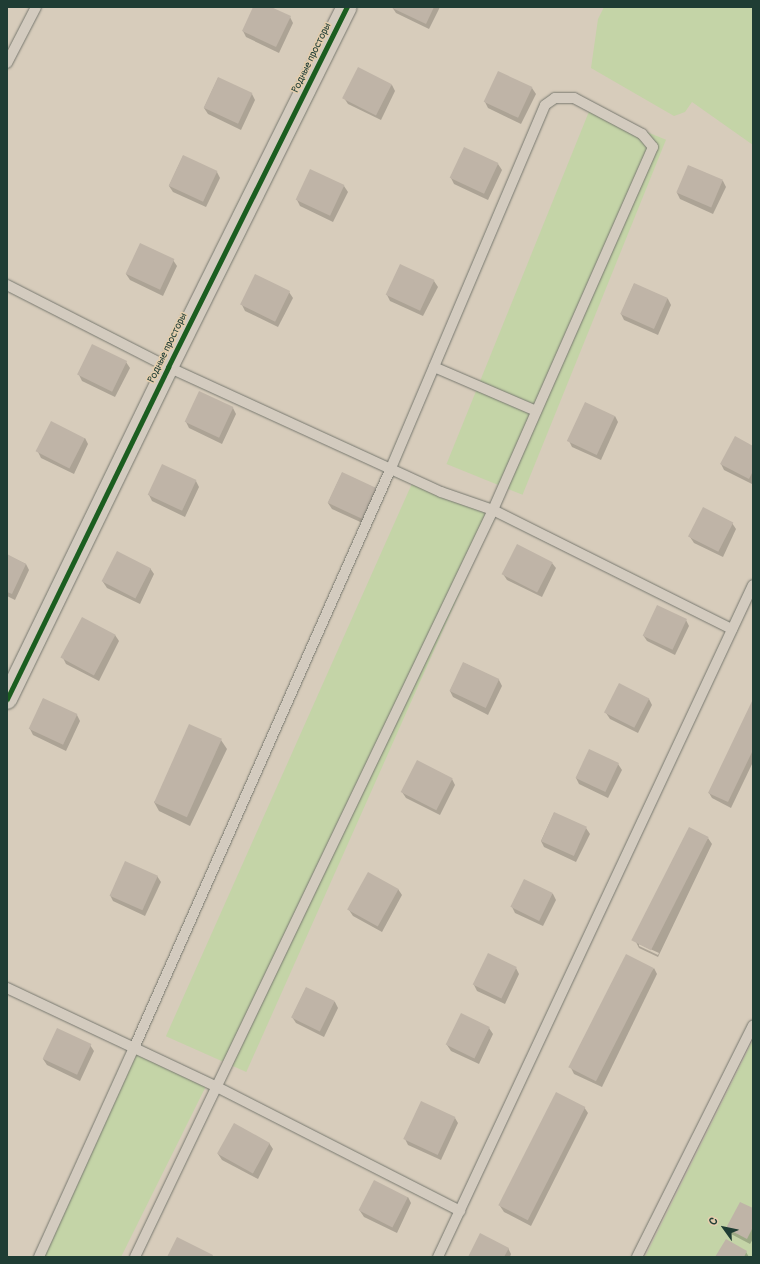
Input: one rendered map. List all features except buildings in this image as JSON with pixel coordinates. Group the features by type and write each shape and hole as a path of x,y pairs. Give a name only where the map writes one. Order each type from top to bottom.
{"street":[{"name":"Родные просторы","path":"7,699 168,367 347,7"}],"lane":[{"path":"7,63 36,7"},
{"path":"39,1257 134,1048 391,468 545,105 555,98 574,98 642,134 652,147 493,510 136,1257"},
{"path":"7,285 168,367 441,492 493,510 732,629"},
{"path":"434,366 536,411"},
{"path":"438,1257 753,585"},
{"path":"7,988 217,1087 460,1211"},
{"path":"637,1257 753,1025"}],"green space":[{"path":"604,7 753,7 753,145 692,102 685,112 674,116 591,68 598,19"},
{"path":"590,109 666,140 523,495 447,464"},
{"path":"414,479 494,515 246,1072 166,1036"},
{"path":"753,1040 753,1257 645,1257"},
{"path":"138,1050 210,1078 121,1257 39,1257"}],"cycle path":[{"path":"7,699 168,367 347,7"}]}
